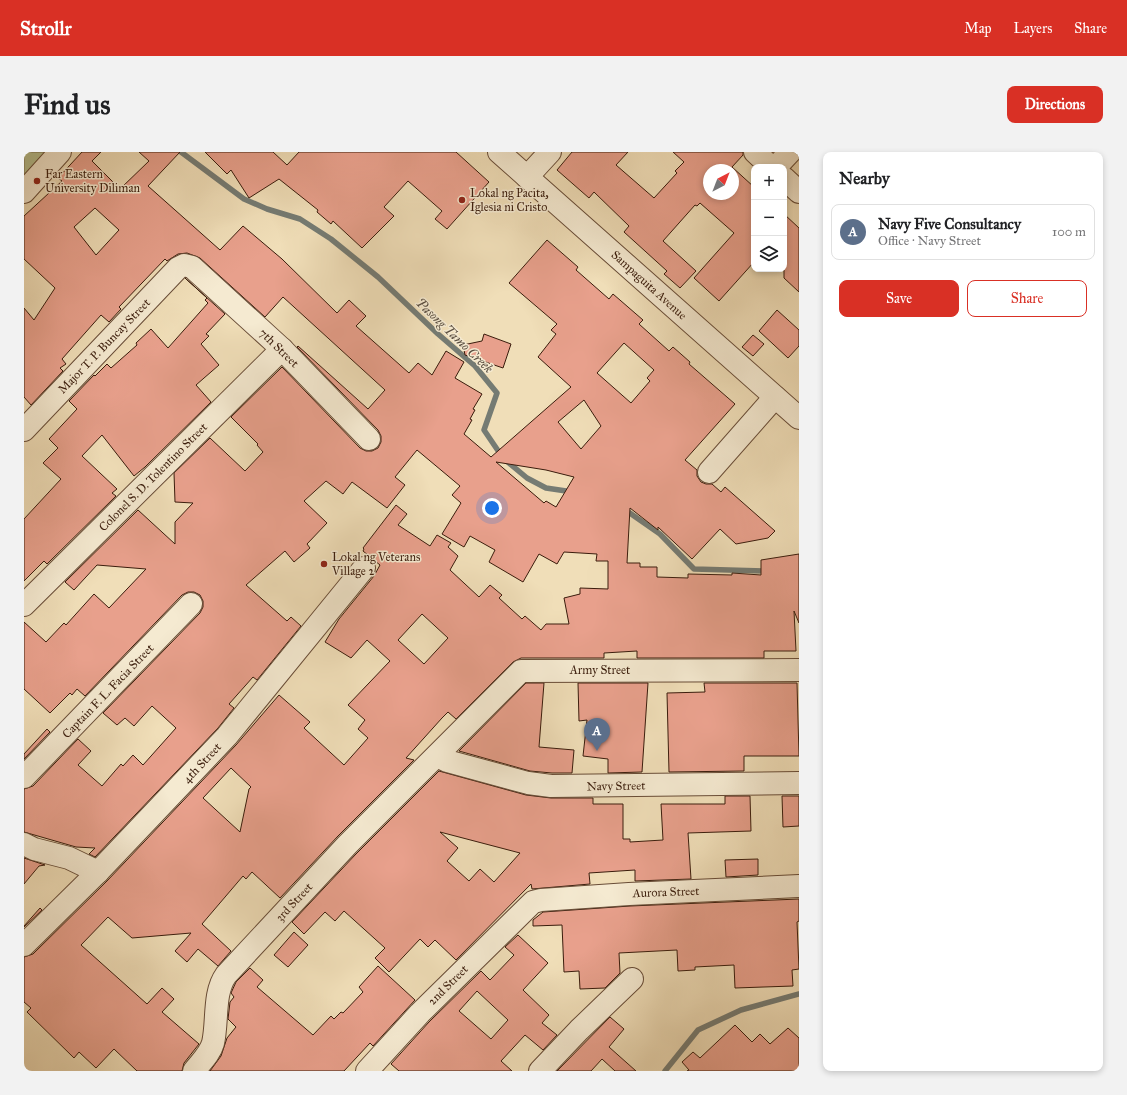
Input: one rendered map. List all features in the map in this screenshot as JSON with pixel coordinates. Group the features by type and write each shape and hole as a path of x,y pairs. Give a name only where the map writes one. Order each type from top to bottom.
{"street":[{"path":"24,192 60,152"},
{"name":"Sampaguita Avenue","path":"499,152 799,418"},
{"path":"527,177 550,152"},
{"path":"755,152 768,164"},
{"path":"779,164 790,152"},
{"path":"787,181 799,192"},
{"name":"7th Street","path":"184,264 192,267 282,349 369,439"},
{"name":"Major T. P. Buncay Street","path":"24,430 178,268 184,264"},
{"name":"Colonel S. D. Tolentino Street","path":"24,605 282,349"},
{"path":"709,472 775,397"},
{"name":"4th Street","path":"24,945 98,872 235,728 364,568"},
{"name":"Captain F. L. Facia Street","path":"24,777 191,604"},
{"name":"Army Street","path":"437,756 483,707 523,670 799,670"},
{"name":"Navy Street","path":"437,756 447,762 528,783 551,786 799,783"},
{"name":"3rd Street","path":"194,1071 204,1059 213,1043 220,986 226,975 347,845 437,756"},
{"path":"24,844 34,849 69,858 98,872"},
{"name":"Aurora Street","path":"533,902 630,894 799,886"},
{"name":"2nd Street","path":"367,1071 420,1012 524,908 533,902"},
{"path":"540,1071 579,1030 632,979"}],"green space":[{"path":"24,152 49,152 24,180"}],"building":[{"path":"82,152 101,152 92,161 120,189 149,161 139,152 180,152 148,186 220,250 243,226 282,259 337,313 349,300 366,316 356,326 409,373 418,363 432,375 446,351 464,362 455,378 482,394 473,409 475,410 470,419 472,420 464,434 491,457 571,387 538,357 556,334 551,330 557,324 509,283 547,240 578,267 576,270 609,299 613,294 643,320 639,324 669,351 673,347 690,362 689,364 735,404 685,460 697,470 697,476 701,482 712,484 721,492 725,487 775,531 768,538 736,544 720,529 692,559 658,527 658,530 630,508 627,563 640,563 640,567 657,567 657,577 688,578 688,574 732,575 732,573 761,575 761,560 799,554 799,623 794,611 796,651 764,651 764,658 637,658 637,651 604,653 604,658 521,658 513,662 456,719 448,712 442,718 406,758 414,760 338,836 280,898 252,872 246,879 243,876 202,924 231,951 218,966 198,949 187,962 175,951 191,933 132,938 108,917 81,945 147,1004 162,988 174,999 162,1012 199,1044 184,1063 182,1071 137,1071 114,1049 96,1068 79,1052 74,1058 27,1012 31,1008 24,1002 24,957 33,954 107,881 236,745 279,695 310,722 304,728 344,765 368,738 358,729 365,720 348,705 390,661 367,640 351,658 325,642 339,619 374,576 380,565 363,551 363,548 396,505 407,514 398,525 430,546 437,535 451,543 448,547 458,556 450,570 479,597 490,585 502,595 499,598 522,619 525,616 541,630 546,624 569,624 564,598 580,594 580,588 608,589 608,561 596,561 597,554 564,552 557,564 539,554 523,582 489,562 495,550 470,536 464,547 442,534 461,503 452,495 460,486 417,450 395,477 405,485 387,508 352,482 343,494 326,481 304,501 327,523 307,544 310,548 294,562 285,551 246,585 287,621 291,617 301,626 257,680 253,677 229,704 234,708 218,728 95,857 89,854 95,848 76,847 24,832 24,789 33,786 78,739 91,751 78,765 102,786 121,764 123,766 133,755 143,765 176,728 152,706 134,726 125,718 117,725 103,713 200,613 203,607 203,601 200,595 194,592 188,592 182,595 85,696 77,689 72,695 70,693 50,713 24,689 24,622 46,642 64,623 66,625 94,594 109,608 146,569 97,565 74,590 65,582 138,510 175,544 175,522 193,503 175,502 174,473 210,438 245,471 263,452 257,445 258,444 231,417 282,367 360,448 366,451 372,451 378,448 381,442 381,436 378,430 297,347 298,346 368,409 385,390 283,297 265,317 200,258 187,253 178,254 167,261 165,259 119,307 121,309 109,322 101,315 62,359 66,364 60,368 63,371 31,405 24,397 24,308 34,320 55,288 24,259 24,216 62,181 58,178","holes":["95,208 119,230 96,255 74,227","624,343 654,370 647,378 650,381 631,403 597,373","584,400 601,426 581,449 558,422","496,462 546,470 574,477 556,507 546,501 544,503","422,614 448,638 424,664 398,640","231,768 251,787 249,789 240,832 203,798"]},
{"path":"205,152 273,152 287,165 299,152 456,152 489,182 447,229 435,219 442,211 408,181 384,207 394,216 362,248 333,221 331,224 317,212 318,210 279,179 249,198 231,170 227,174"},
{"path":"572,152 628,152 616,165 654,198 677,173 675,171 684,162 673,152 743,152 743,155 735,164 703,164 703,200 739,200 739,173 751,184 751,265 719,301 694,278 734,233 700,203 697,206 695,205 663,241 696,271 680,288 664,274 667,271 624,232 629,226 594,192 589,198 557,170"},
{"path":"787,217 799,228 799,292 784,278 784,272 787,272"},
{"path":"185,278 225,314 206,334 209,336 201,344 219,365 196,385 211,402 134,476 102,435 82,456 117,489 112,493 116,496 47,564 44,561 24,581 24,519 61,479 43,463 58,448 49,439 77,409 69,401 94,375 95,376 107,364 111,368 137,345 136,343 151,329 168,348 208,303 205,300 207,298"},
{"path":"777,310 799,330 799,346 788,358 759,331"},
{"path":"484,334 511,344 503,368 465,355 463,345 482,341"},
{"path":"753,335 764,344 753,356 742,347"},
{"path":"526,683 544,683 539,747 574,750 572,773 530,771 459,751"},
{"path":"578,683 648,683 642,772 608,773 608,759 583,756 587,720 579,721"},
{"path":"704,683 797,683 799,756 744,756 744,771 669,772 667,693 705,692"},
{"path":"47,729 50,732 24,759 24,754"},
{"path":"439,771 526,795 551,798 593,798 593,804 623,804 623,839 630,839 630,842 663,840 661,804 725,804 725,796 750,796 751,831 688,833 691,879 635,881 635,870 589,873 590,884 532,889 531,884 456,960 435,940 428,947 420,939 389,972 375,958 385,948 344,911 335,921 325,912 304,934 292,922 356,854","holes":["440,832 520,853 494,882 480,869 469,881 447,861 458,848"]},
{"path":"782,796 799,796 799,826 783,827"},
{"path":"24,858 45,865 39,866 24,884"},
{"path":"758,859 758,875 726,877 725,860"},
{"path":"799,899 799,921 797,922 799,969 792,970 793,986 735,988 734,965 695,967 695,970 678,971 677,950 619,953 620,973 605,988 580,989 579,971 564,972 562,925 533,926 533,920 543,912 630,906"},
{"path":"40,908 42,910 24,927 24,926"},
{"path":"294,932 308,945 288,967 274,955"},
{"path":"518,935 548,963 523,990 549,1015 542,1023 557,1035 543,1050 525,1035 501,1061 512,1071 399,1071 391,1064 429,1022 481,971 490,980 514,955 505,947","holes":["477,991 508,1020 491,1039 459,1011"]},
{"path":"378,966 415,1000 373,1046 370,1043 344,1071 210,1071 221,1056 227,1038 236,1027 228,1019 230,1002 234,997 231,993 236,982 250,968 263,980 257,987 313,1035 331,1016 334,1019 341,1012 343,1013 363,992 359,987"},
{"path":"610,1017 624,1029 609,1047 636,1071 615,1071 602,1059 591,1071 557,1071"},
{"path":"735,1025 752,1042 760,1034 770,1044 788,1028 799,1038 799,1071 687,1071 689,1070 682,1062 693,1052 700,1058"}],"waterway":[{"name":"Pasong Tamo Creek","path":"181,152 244,199 267,209 300,219 331,239 378,277 438,334 475,366 497,393 484,430 503,458 527,478 546,488 573,492"},
{"name":"Pasong Tamo Creek","path":"624,509 660,534 694,569 767,571"},
{"name":"Pasong Tamo Creek","path":"665,1071 698,1030 741,1010 799,994"}],"place":[{"name":"Far Eastern University Diliman","path":"37,181"},
{"name":"Lokal ng Pacita, Iglesia ni Cristo","path":"462,200"},
{"name":"Lokal ng Veterans Village 2","path":"324,564"},
{"name":"Navy Five Consultancy","path":"597,751"}]}
